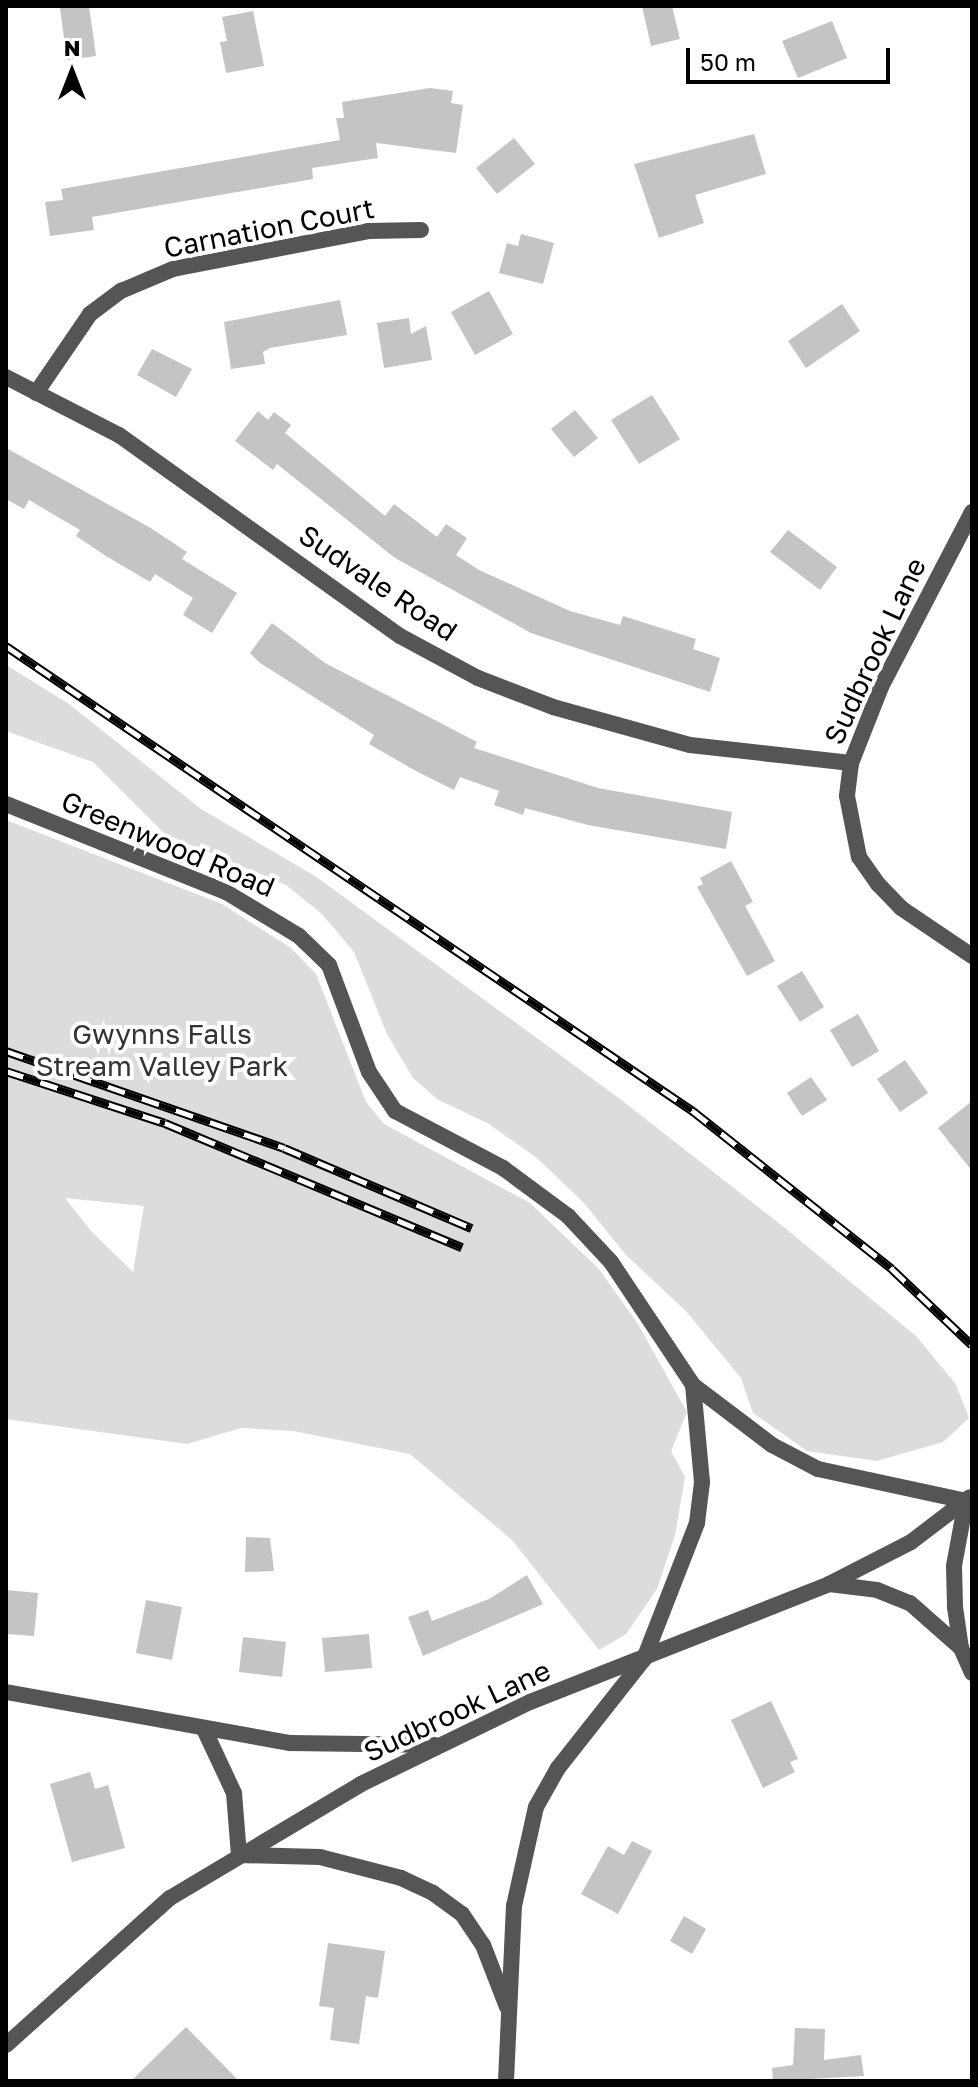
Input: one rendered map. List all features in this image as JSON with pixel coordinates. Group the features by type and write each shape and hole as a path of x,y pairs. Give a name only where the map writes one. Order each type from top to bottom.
{"street":[{"name":"Carnation Court","path":"36,393 90,314 121,291 173,269 368,231 421,230"},
{"name":"Sudvale Road","path":"6,377 119,435 387,628 478,678 553,707 690,745 851,763"},
{"name":"Sudbrook Lane","path":"972,512 881,687 851,763 849,829 859,857 901,908 972,956"},
{"name":"Greenwood Road","path":"6,804 226,892 299,936 329,965 369,1072 395,1111 503,1168 568,1216 619,1274 693,1385 772,1445 818,1469 969,1498"},
{"path":"506,2081 514,1906 536,1807 558,1768 644,1659 697,1523 702,1458 693,1385"},
{"name":"Sudbrook Lane","path":"6,2045 170,1898 239,1855 435,1745 829,1584 911,1542 969,1498"},
{"path":"969,1498 954,1566 961,1648 972,1673"},
{"path":"829,1584 877,1590 910,1603 961,1648"},
{"path":"6,1692 290,1743 435,1745"},
{"path":"204,1729 234,1793 239,1855 320,1857 401,1878 433,1893 462,1914 483,1945 507,2007"}],"green space":[{"path":"6,665 69,704 201,809 315,876 620,1099 785,1228 916,1336 955,1383 969,1418 943,1442 877,1461 807,1451 753,1413 741,1378 686,1311 626,1255 584,1203 537,1158 489,1124 437,1099 413,1078 387,1034 354,952 322,914 286,885 165,834 93,762 6,731"},
{"name":"Gwynns Falls Stream Valley Park","path":"6,820 222,904 291,948 316,974 366,1102 384,1124 530,1203 599,1269 638,1324 687,1412 671,1451 685,1477 675,1535 657,1589 626,1634 599,1650 512,1540 410,1454 293,1431 241,1428 187,1444 6,1419","holes":["65,1198 144,1206 133,1272 92,1232"]}],"building":[{"path":"89,6 96,56 67,60 60,8"},
{"path":"642,6 672,6 680,39 651,46"},
{"path":"253,11 264,66 226,73 220,42 227,41 222,17"},
{"path":"832,21 847,58 798,78 782,41"},
{"path":"430,88 453,91 451,103 463,105 456,153 376,143 378,158 312,168 313,179 92,217 94,230 50,236 45,202 63,200 61,189 340,140 336,118 344,118 342,102"},
{"path":"754,134 766,174 695,195 704,223 659,238 634,164"},
{"path":"514,138 535,164 497,194 476,168"},
{"path":"521,234 554,243 543,284 499,273 507,243 518,246"},
{"path":"489,291 513,334 475,355 451,312"},
{"path":"340,300 347,335 270,348 263,352 265,364 231,369 224,322"},
{"path":"842,304 860,331 806,368 788,341"},
{"path":"409,318 411,334 426,326 432,360 384,368 377,323"},
{"path":"152,349 192,369 176,397 137,375"},
{"path":"652,395 680,439 639,464 611,420"},
{"path":"575,410 598,438 574,457 551,429"},
{"path":"258,411 268,420 274,412 291,425 285,433 385,516 394,504 437,537 446,524 467,538 456,555 479,570 570,611 620,625 623,616 696,639 693,649 720,658 710,692 531,633 395,558 277,464 273,470 235,441"},
{"path":"6,448 149,527 187,552 182,559 237,593 212,633 183,615 193,598 155,574 150,582 106,556 76,536 80,530 29,500 24,509 6,499"},
{"path":"788,530 837,567 820,590 770,552"},
{"path":"272,623 325,663 477,742 474,748 598,788 732,812 726,849 588,825 525,808 523,815 494,805 499,791 460,777 454,790 369,744 374,735 260,663 250,653"},
{"path":"731,861 753,902 745,906 775,961 747,976 697,887 703,884 700,878"},
{"path":"802,971 824,1007 800,1022 777,986"},
{"path":"858,1014 879,1051 852,1067 830,1030"},
{"path":"905,1060 928,1093 900,1112 877,1079"},
{"path":"811,1077 827,1100 802,1116 787,1093"},
{"path":"972,1101 972,1171 938,1128"},
{"path":"246,1537 270,1538 274,1571 245,1572"},
{"path":"527,1575 543,1604 423,1656 408,1617 428,1610 432,1621 489,1599"},
{"path":"6,1590 38,1593 34,1636 6,1634"},
{"path":"146,1600 182,1607 172,1660 136,1653"},
{"path":"369,1634 372,1668 325,1672 322,1638"},
{"path":"243,1637 286,1642 282,1677 239,1672"},
{"path":"771,1701 798,1759 790,1762 795,1772 763,1788 731,1720"},
{"path":"90,1772 95,1789 108,1785 125,1848 72,1862 50,1784"},
{"path":"632,1841 652,1851 618,1914 581,1894 608,1846 624,1855"},
{"path":"684,1916 706,1929 692,1954 670,1941"},
{"path":"328,1943 385,1951 378,1998 366,1996 359,2044 330,2040 334,2008 319,2006"},
{"path":"186,2027 239,2081 131,2081"},
{"path":"795,2028 825,2029 824,2060 861,2055 864,2076 773,2081 772,2068 793,2065"}],"railway":[{"path":"6,646 693,1111 892,1269 972,1345"},
{"path":"6,1051 284,1148 472,1228"},
{"path":"6,1071 165,1123 462,1247"}]}
